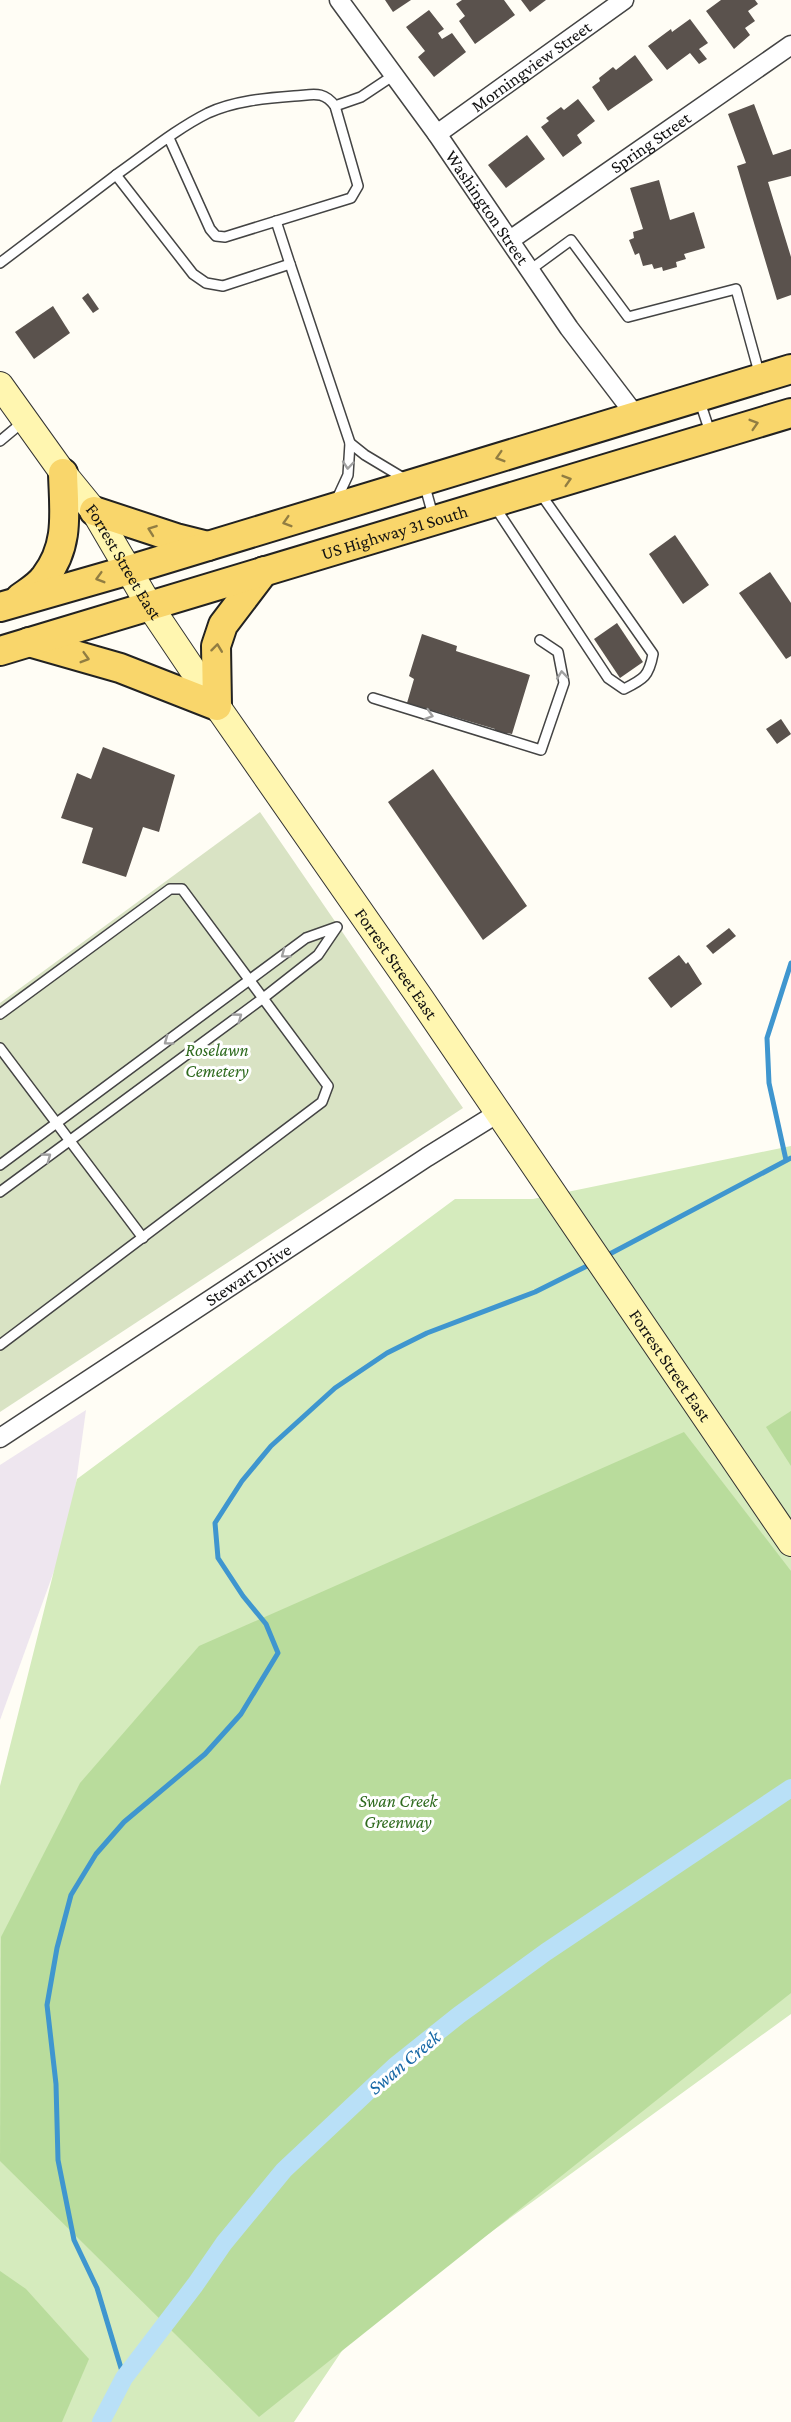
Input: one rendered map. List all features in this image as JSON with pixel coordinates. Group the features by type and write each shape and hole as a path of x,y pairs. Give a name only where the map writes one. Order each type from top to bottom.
{"main road":[{"path":"7,602 129,570 791,369"},
{"name":"US Highway 31 South","path":"0,651 791,413"},
{"path":"7,602 44,579 58,558 64,535 63,473"},
{"path":"94,511 208,546"},
{"path":"29,642 120,668 217,706 216,646 223,625 264,571"}],"street":[{"name":"Morningview Street","path":"437,134 624,0"},
{"name":"Washington Street","path":"346,2 569,328 636,416"},
{"name":"Spring Street","path":"510,240 791,45"},
{"name":"Forrest Street East","path":"0,385 63,473 94,511 149,605 217,706 348,919 498,1113 642,1321 791,1543"},
{"name":"Stewart Drive","path":"0,1438 498,1113"}],"lane":[{"path":"335,106 362,97 394,75"},
{"path":"0,263 169,138 209,113 233,104 321,94 328,97 335,106 358,186 351,198 225,237 216,236 210,229 169,138"},
{"path":"116,175 193,274 206,283 223,286 290,264"},
{"path":"276,221 350,443 348,476 331,508"},
{"path":"530,270 571,240 628,317 736,289 761,378"},
{"path":"698,397 712,437"},
{"path":"0,441 25,420"},
{"path":"350,443 401,478 419,482 435,520"},
{"path":"492,503 608,678 624,689 650,671 652,654 537,489"},
{"path":"374,698 541,750 564,682 558,652 540,640"},
{"path":"0,1014 170,889 182,889 328,1086 322,1102 0,1345"},
{"path":"0,1165 306,938 348,919"},
{"path":"0,1192 262,999 318,955 348,919"},
{"path":"0,1048 68,1142 142,1238"}],"shaded area":[{"path":"86,1410 70,1527 0,1720 0,1465"}],"green space":[{"name":"Roselawn Cemetery","path":"260,812 463,1108 0,1412 0,1003"},
{"name":"Swan Creek Greenway","path":"791,1146 791,2014 356,2330 294,2422 0,2422 0,1786 77,1479 455,1199 533,1199"},
{"path":"791,1411 791,1466 766,1427"},
{"name":"Swan Creek Greenway","path":"684,1432 791,1571 791,1993 259,2417 0,2161 1,1937 80,1783 199,1646"},
{"path":"0,2271 26,2289 89,2359 62,2422 0,2422"}],"building":[{"path":"385,0 411,0 393,12"},
{"path":"462,0 504,0 515,15 475,44 459,21 465,16 456,4"},
{"path":"521,0 546,0 530,12"},
{"path":"721,0 755,0 758,4 748,11 755,21 745,28 750,35 734,49 706,11"},
{"path":"429,10 444,29 438,33 442,39 452,33 466,52 434,77 418,57 425,51 406,27"},
{"path":"690,19 708,43 699,49 707,59 699,64 690,53 667,70 648,46 671,29 672,32"},
{"path":"635,55 653,80 608,111 592,87 613,67 616,70"},
{"path":"578,99 595,121 577,135 582,143 563,157 541,127 549,121 546,118 561,107 564,110"},
{"path":"754,104 773,155 791,149 791,176 768,182 791,257 791,295 777,300 737,166 746,163 728,114"},
{"path":"527,135 545,159 506,188 488,165"},
{"path":"659,180 670,220 694,212 705,248 684,254 686,259 676,262 677,267 663,271 662,267 654,269 652,264 643,266 639,253 635,255 629,240 634,238 633,232 643,229 630,188"},
{"path":"88,293 99,309 93,313 82,298"},
{"path":"53,306 70,333 34,359 15,332"},
{"path":"675,535 709,585 683,604 649,554"},
{"path":"770,572 791,603 791,656 786,659 739,593"},
{"path":"617,623 643,662 620,678 594,639"},
{"path":"422,634 457,646 456,651 530,675 512,734 507,733 504,743 492,740 495,729 407,703 414,679 409,676"},
{"path":"781,719 791,734 777,744 766,729"},
{"path":"103,747 175,775 159,832 143,827 126,877 82,863 93,828 61,818 77,773 91,779"},
{"path":"433,769 527,906 483,940 388,802"},
{"path":"729,928 736,936 713,954 706,946"},
{"path":"679,955 686,964 688,962 702,984 671,1008 648,978"}],"waterway":[{"path":"786,1160 769,1083 767,1038 791,963"},
{"path":"604,1257 791,1158"},
{"path":"124,2378 97,2288 74,2240 58,2160 56,2084 47,2005 57,1948 71,1895 96,1854 124,1822 205,1754 241,1714 278,1653 266,1624 243,1596 218,1558 215,1523 242,1481 271,1446 335,1388 387,1353 427,1333 535,1292 593,1263"},
{"name":"Swan Creek","path":"101,2422 124,2378 224,2243 284,2170 395,2066 459,2015 546,1952 791,1788"}]}
